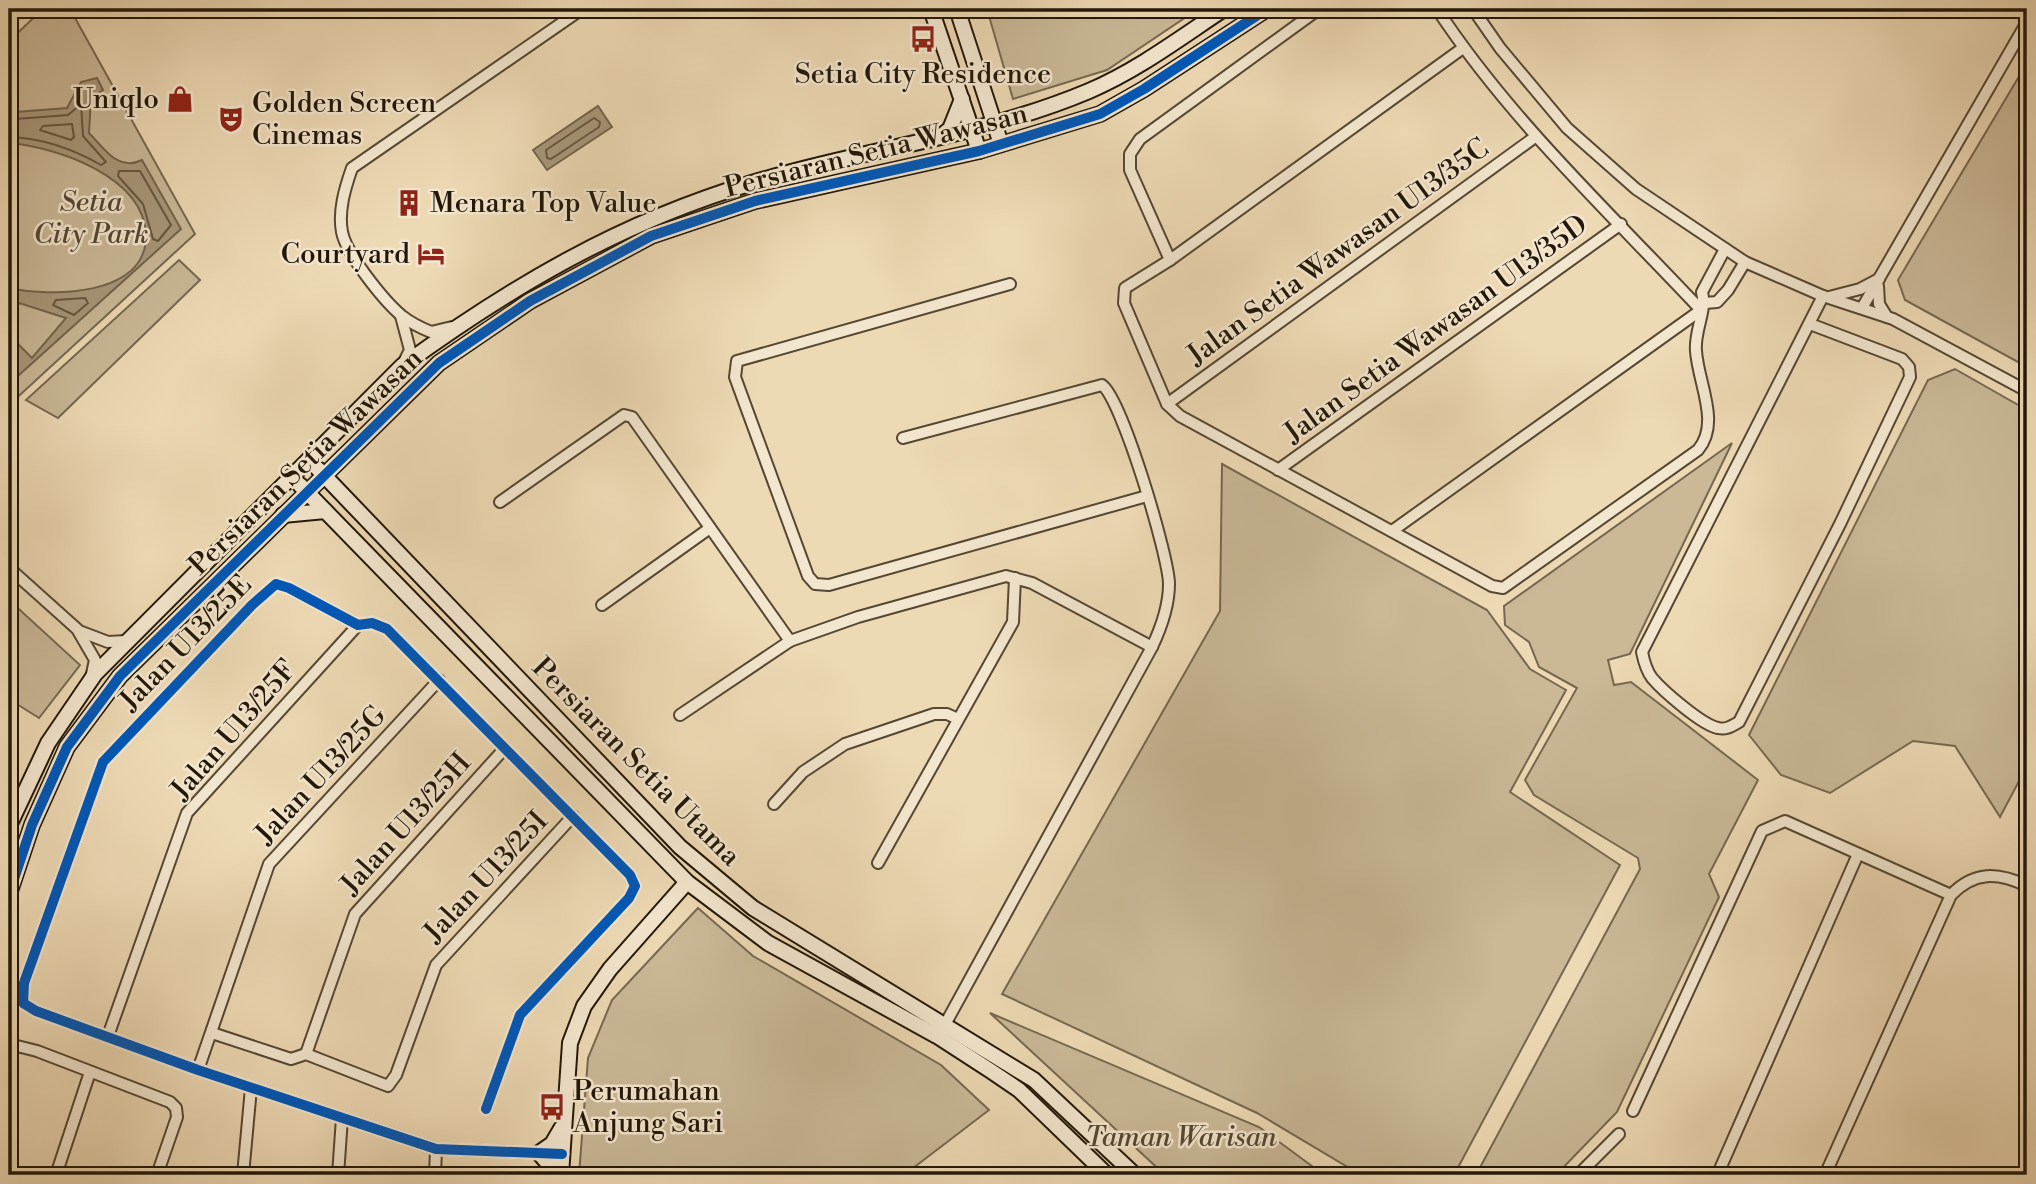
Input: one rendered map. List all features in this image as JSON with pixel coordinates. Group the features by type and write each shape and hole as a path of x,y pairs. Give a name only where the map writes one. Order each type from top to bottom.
{"street":[{"path":"9,14 15,9"},
{"path":"402,366 410,350 401,316 344,241 341,229 344,192 352,168 582,9"},
{"path":"932,9 979,151"},
{"path":"957,9 1001,144"},
{"name":"Persiaran Setia Wawasan","path":"9,826 35,765 91,681 126,641 402,366 457,326 591,245 640,222 751,183 936,140 1056,104 1116,78 1224,9"},
{"name":"Persiaran Setia Wawasan","path":"9,894 43,797 67,747 120,676 439,363 530,301 651,236 755,201 979,151 1068,126 1118,105 1267,9"},
{"path":"1170,260 1130,170 1130,154 1140,139 1183,106 1319,9"},
{"path":"1437,9 1463,48 1535,137 1703,307"},
{"path":"1473,9 1500,48 1567,128 1636,189 1745,262 1825,297 1887,317 2027,391"},
{"path":"1862,308 2027,22"},
{"path":"1463,48 1170,260 1125,288 1124,303 1167,404 1180,416 1492,586 1503,589 1698,450 1707,439 1709,424 1695,348 1703,307 1702,292 1725,249"},
{"path":"985,95 996,108 1013,115"},
{"path":"936,140 950,129 962,99"},
{"name":"Jalan Setia Wawasan U13/35C","path":"1167,404 1535,137"},
{"name":"Jalan Setia Wawasan U13/35D","path":"1278,470 1621,225"},
{"path":"1392,531 1703,307 1717,302 1728,290 1745,262"},
{"path":"1810,324 1902,359 1909,367 1910,377 1840,524 1739,722 1728,728 1717,729 1653,679 1644,666 1643,652 1810,324 1825,297 1860,289 1879,279"},
{"path":"1879,279 1877,297 1887,317"},
{"path":"1010,284 737,361 735,377 808,576 815,584 829,585 1147,496"},
{"path":"401,316 431,332 457,326"},
{"path":"903,438 1102,385 1113,395 1123,419 1147,496 1169,583 1162,627 1152,647 941,1030"},
{"path":"500,502 624,415 632,417 790,641"},
{"path":"339,491 337,478 344,454"},
{"name":"Persiaran Setia Utama","path":"309,461 680,847 727,889 941,1030 1019,1090 1107,1175"},
{"name":"Persiaran Setia Utama","path":"292,477 687,882 768,943 1034,1080 1135,1175"},
{"path":"283,515 325,511"},
{"path":"602,605 710,528"},
{"path":"9,568 77,629 107,642 126,641"},
{"path":"680,715 790,641 858,617 1006,576 1032,583 1152,647"},
{"path":"878,863 1013,622 1015,578"},
{"name":"Jalan U13/25E","path":"107,1036 36,1011 23,1003 24,983 103,762 251,605 276,584 289,588 358,625"},
{"path":"358,625 372,623 387,629 630,874 635,886 629,898 520,1016 486,1109"},
{"name":"Jalan U13/25F","path":"107,1036 187,813 358,625"},
{"path":"77,629 94,660 91,681"},
{"name":"Jalan U13/25G","path":"198,1070 269,864 439,680"},
{"path":"774,804 803,772 845,744 934,715 947,714 958,719"},
{"name":"Jalan U13/25H","path":"306,1054 355,914 505,748"},
{"name":"Jalan U13/25I","path":"306,1054 388,1086 396,1075 436,965 573,816"},
{"path":"1633,1111 1762,831 1774,823 1785,821 1951,895"},
{"path":"680,847 687,882"},
{"path":"1720,1169 1858,854"},
{"path":"666,860 671,900"},
{"path":"1825,1175 1951,895 1962,883 1977,876 1998,875 2027,886"},
{"path":"559,1175 570,1043 584,1006 610,969 687,882 706,882 727,889"},
{"path":"671,900 694,896 709,900"},
{"path":"212,1033 291,1059 306,1054"},
{"path":"107,1036 198,1070 436,1149 562,1154"},
{"path":"9,1044 37,1051 170,1101 176,1108 177,1117 157,1175"},
{"path":"56,1175 90,1072"},
{"path":"243,1175 251,1088"},
{"path":"338,1175 342,1118"},
{"path":"539,1153 552,1144 564,1122"},
{"path":"1578,1175 1619,1134"},
{"path":"435,1175 436,1149"},
{"path":"539,1153 559,1175"}],"green space":[{"name":"Setia City Park","path":"43,9 70,9 195,234 9,405 9,41"},
{"path":"987,9 1198,9 1107,70 1013,99"},
{"path":"2027,63 2027,367 1905,300 1898,280"},
{"path":"179,260 200,280 58,418 26,400"},
{"path":"1955,369 2027,410 2027,766 2000,817 1955,746 1913,741 1830,793 1781,775 1749,735 1928,380"},
{"path":"1732,443 1630,654 1608,660 1614,685 1631,682 1758,780 1709,874 1719,897 1617,1112 1556,1175 1476,1175 1640,869 1638,858 1534,795 1525,780 1577,688 1539,667 1529,642 1505,625 1504,606"},
{"path":"1222,464 1487,610 1530,669 1566,690 1510,792 1620,865 1454,1175 1361,1175 1257,1113 1002,994 1220,611"},
{"path":"9,600 80,665 39,718 9,699"},
{"path":"698,908 753,956 941,1065 989,1110 904,1175 579,1175 588,1058 612,1000"},
{"name":"Taman Warisan","path":"990,1013 1259,1127 1324,1175 1165,1175"}],"water":[{"path":"97,78 103,90 91,98 89,133 106,152 119,161 133,163 142,160 181,229 19,375 9,371 9,335 32,358 66,318 19,303 9,329 9,288 71,292 93,288 114,281 131,271 142,255 146,235 141,214 130,196 114,181 72,158 9,143 9,99 16,112 67,108 81,82"},
{"path":"598,106 612,127 547,170 533,150"}],"cycle path":[{"path":"9,894 32,825 67,747 120,676 439,363 530,301 651,236 755,201 979,151 1100,114 1144,89 1267,9"},
{"path":"486,1109 520,1015 629,898 635,886 630,875 387,629 372,623 358,625 289,588 276,584 252,605 103,762 24,983 23,1003 36,1011 198,1070 436,1149 562,1154"}],"place":[{"name":"Setia City Residence","path":"923,39"},
{"name":"Uniqlo","path":"180,99"},
{"name":"Golden Screen Cinemas","path":"231,119"},
{"name":"Menara Top Value","path":"409,203"},
{"name":"Courtyard","path":"431,254"},
{"name":"Perumahan Anjung Sari","path":"552,1107"}]}
